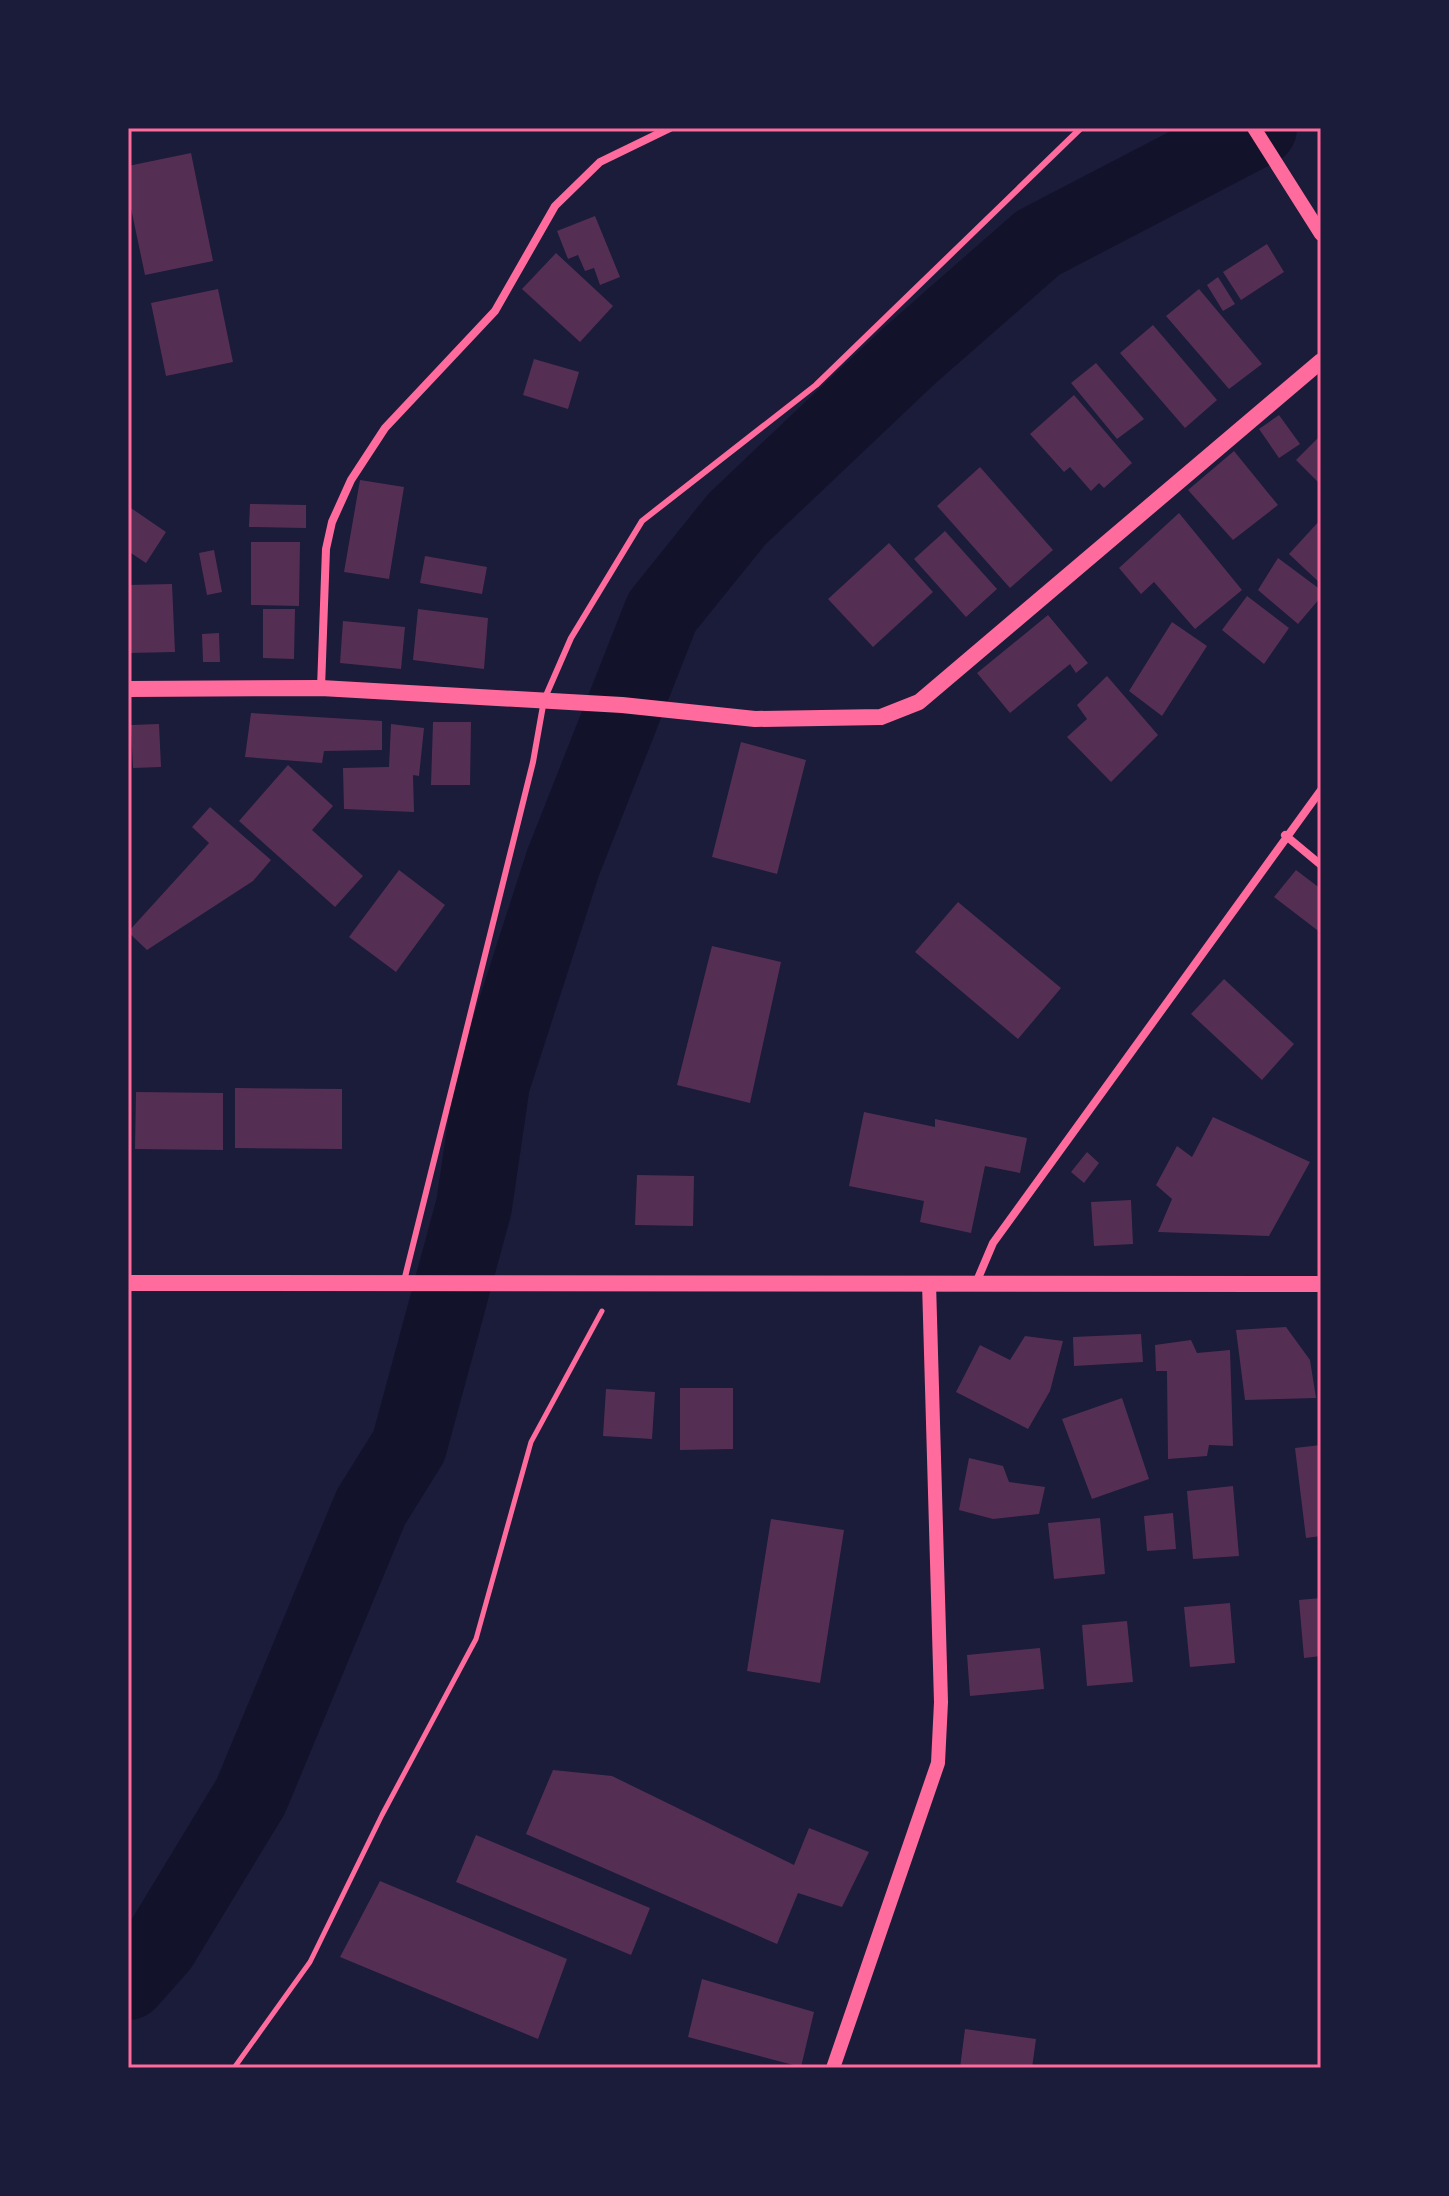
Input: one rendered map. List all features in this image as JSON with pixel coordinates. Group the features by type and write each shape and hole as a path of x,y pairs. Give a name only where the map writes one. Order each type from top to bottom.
{"main road":[{"path":"128,689 321,688 622,705 755,719 881,717 919,702 1321,361"},
{"path":"128,1283 402,1286 611,1282 1321,1284"}],"street":[{"path":"321,688 326,549 332,522 351,480 385,428 495,311 555,206 600,162 670,128"},
{"path":"1254,128 1320,232"},
{"path":"976,1284 993,1243 1285,835 1321,790"},
{"path":"1285,835 1321,865"},
{"path":"833,2068 938,1763 941,1702 929,1283"}],"lane":[{"path":"402,1286 533,762 544,700 571,638 642,521 816,385 1081,128"}],"path":[{"path":"234,2068 310,1962 382,1815 476,1639 531,1442 611,1282"}],"building":[{"path":"191,153 213,261 145,275 128,194 128,166"},
{"path":"595,216 620,277 600,285 594,268 585,271 578,255 568,259 557,231"},
{"path":"1267,244 1284,272 1241,300 1223,272"},
{"path":"556,253 613,306 580,342 522,289"},
{"path":"1218,277 1235,304 1223,311 1207,285"},
{"path":"218,289 233,362 166,376 151,303"},
{"path":"1199,289 1262,364 1229,389 1166,316"},
{"path":"1153,325 1217,400 1185,428 1120,353"},
{"path":"534,359 579,372 568,409 523,395"},
{"path":"1096,363 1144,419 1117,439 1071,383"},
{"path":"1074,395 1132,463 1104,488 1099,483 1091,491 1070,467 1064,472 1030,434"},
{"path":"1279,415 1300,444 1279,458 1259,429"},
{"path":"1321,435 1321,485 1296,460"},
{"path":"1234,451 1278,505 1233,540 1188,490"},
{"path":"980,467 1053,550 1010,588 937,506"},
{"path":"360,480 404,487 389,579 344,572"},
{"path":"250,504 306,505 306,528 249,527"},
{"path":"128,506 166,532 146,563 128,551"},
{"path":"1179,513 1242,590 1195,629 1154,582 1141,594 1119,568"},
{"path":"1321,519 1321,584 1289,554"},
{"path":"945,531 997,589 966,617 914,559"},
{"path":"251,542 300,542 299,606 251,605"},
{"path":"889,543 933,592 873,647 828,599"},
{"path":"214,550 222,592 207,595 199,553"},
{"path":"425,556 487,567 482,594 420,583"},
{"path":"1278,558 1321,590 1321,597 1298,624 1258,590"},
{"path":"172,584 175,652 128,653 128,585"},
{"path":"1247,596 1289,628 1264,664 1222,630"},
{"path":"263,609 295,609 294,659 263,658"},
{"path":"418,609 488,618 484,669 413,660"},
{"path":"1048,615 1088,663 1076,673 1070,664 1010,713 977,673"},
{"path":"343,621 405,627 401,669 340,663"},
{"path":"1172,622 1207,646 1162,716 1129,691"},
{"path":"219,633 220,662 203,662 202,634"},
{"path":"1107,676 1158,735 1111,782 1067,737 1087,719 1077,705"},
{"path":"251,713 382,721 382,750 324,751 322,763 245,757"},
{"path":"433,722 471,722 470,785 431,785"},
{"path":"159,724 161,767 133,768 131,725"},
{"path":"391,724 424,728 419,776 413,775 414,812 344,809 343,768 389,767"},
{"path":"741,742 806,760 777,874 712,857"},
{"path":"288,765 333,806 312,830 363,876 335,907 239,821"},
{"path":"210,807 271,860 253,881 147,950 128,932 209,843 192,827"},
{"path":"399,870 445,905 396,972 349,937"},
{"path":"1296,870 1321,889 1321,933 1274,897"},
{"path":"958,902 1061,988 1018,1039 915,952"},
{"path":"712,946 781,962 750,1103 677,1085"},
{"path":"1224,979 1294,1044 1262,1080 1191,1014"},
{"path":"235,1088 342,1089 342,1149 235,1148"},
{"path":"136,1092 223,1093 223,1150 135,1149"},
{"path":"864,1112 935,1127 935,1119 1027,1138 1020,1173 985,1166 971,1233 920,1222 924,1201 849,1186"},
{"path":"1213,1117 1310,1162 1269,1236 1158,1232 1172,1199 1156,1185 1177,1146 1192,1157"},
{"path":"1087,1152 1099,1163 1084,1183 1071,1172"},
{"path":"637,1175 694,1176 693,1226 635,1225"},
{"path":"1131,1200 1133,1244 1094,1246 1091,1202"},
{"path":"1286,1327 1310,1360 1316,1398 1245,1400 1236,1330"},
{"path":"1141,1334 1143,1362 1074,1366 1073,1337"},
{"path":"1025,1336 1063,1341 1050,1391 1028,1429 956,1392 980,1345 1010,1360"},
{"path":"1191,1340 1197,1353 1230,1350 1233,1446 1209,1445 1207,1456 1168,1459 1167,1371 1156,1371 1155,1345"},
{"path":"680,1388 733,1388 733,1449 680,1450"},
{"path":"606,1389 655,1392 652,1439 603,1436"},
{"path":"1122,1398 1149,1479 1092,1499 1062,1419"},
{"path":"1321,1445 1321,1536 1306,1538 1295,1448"},
{"path":"969,1458 1003,1466 1009,1482 1045,1487 1039,1514 993,1519 959,1510"},
{"path":"1233,1486 1239,1556 1193,1559 1187,1491"},
{"path":"1173,1513 1176,1549 1147,1551 1144,1516"},
{"path":"1100,1518 1105,1574 1054,1579 1048,1523"},
{"path":"771,1519 844,1530 820,1683 747,1671"},
{"path":"1321,1598 1321,1656 1304,1658 1299,1600"},
{"path":"1230,1603 1235,1663 1190,1667 1184,1607"},
{"path":"1127,1621 1133,1682 1087,1686 1082,1625"},
{"path":"1040,1648 1044,1689 970,1696 967,1655"},
{"path":"553,1770 612,1776 794,1865 809,1828 869,1852 842,1907 798,1893 777,1944 526,1834"},
{"path":"476,1835 650,1908 631,1955 456,1882"},
{"path":"380,1881 567,1959 538,2039 340,1957"},
{"path":"702,1979 814,2012 801,2067 688,2037"},
{"path":"965,2029 1036,2039 1032,2068 960,2068"}],"waterway":[{"path":"128,1982 160,1946 251,1796 371,1507 409,1446 474,1206 492,1083 563,863 662,612 737,519 909,356 1038,243 1259,128"}]}
